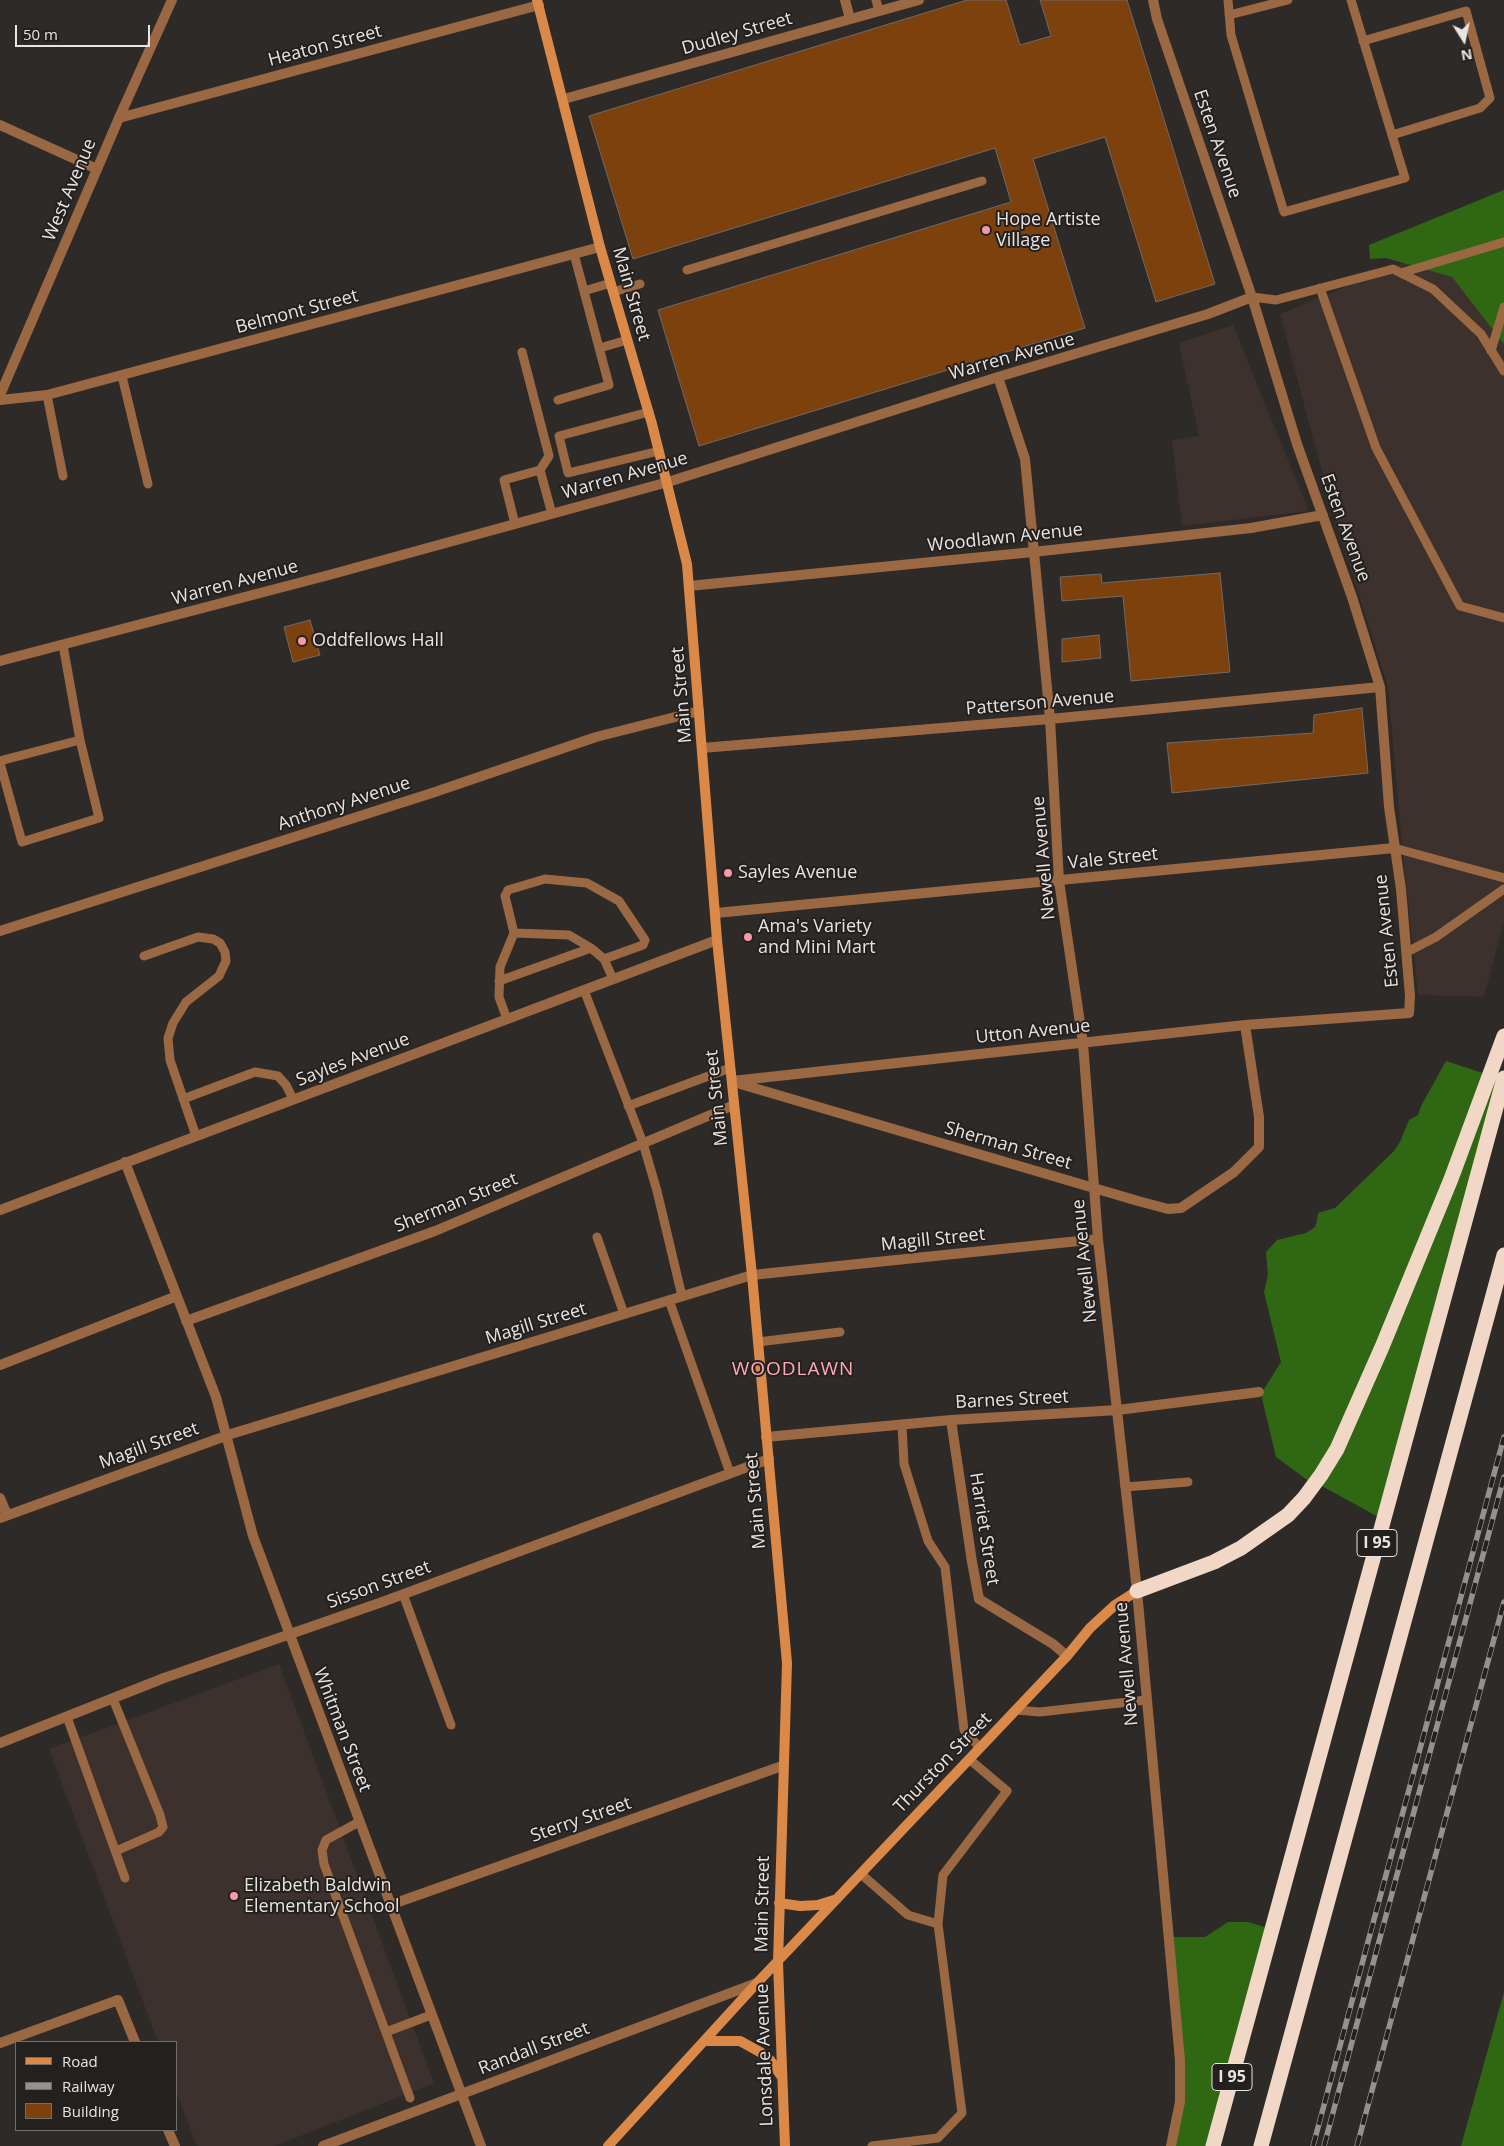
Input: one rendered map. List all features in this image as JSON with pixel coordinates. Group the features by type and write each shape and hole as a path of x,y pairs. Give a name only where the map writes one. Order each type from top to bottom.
{"highway":[{"path":"1136,1591 1214,1562 1241,1548 1288,1515 1321,1476 1337,1450 1382,1347 1451,1180 1504,1036"},
{"name":"I 95","path":"1213,2146 1504,1078"},
{"name":"I 95","path":"1261,2146 1504,1255"}],"main road":[{"name":"Main Street","path":"538,3 564,99 600,247 649,412 687,564 717,940 752,1275 787,1663 782,1766 778,1963 757,1983 608,2146"},
{"name":"Thurston Street","path":"778,1963 1067,1656 1090,1628 1115,1605 1136,1591"},
{"path":"779,1904 818,1905 838,1898"},
{"name":"Lonsdale Avenue","path":"778,1963 785,2146"},
{"path":"704,2041 740,2041 770,2060 782,2077"}],"street":[{"name":"West Avenue","path":"0,394 172,0"},
{"path":"845,0 850,20"},
{"name":"Dudley Street","path":"564,99 919,0"},
{"name":"Esten Avenue","path":"1153,0 1157,19 1252,297 1297,444 1323,515 1380,687 1389,807 1402,889 1410,1013 1337,1018"},
{"name":"Heaton Street","path":"119,118 538,3"},
{"path":"0,125 97,169"},
{"name":"Belmont Street","path":"0,400 47,395 122,376 600,247"},
{"name":"Warren Avenue","path":"0,661 668,482 998,377 1189,320 1252,297"},
{"name":"Newell Avenue","path":"998,377 1025,459 1050,719 1060,881 1083,1043 1098,1239 1118,1410 1180,2060 1180,2102 1171,2146"},
{"name":"Woodlawn Avenue","path":"689,586 1251,528 1323,515"},
{"name":"Patterson Avenue","path":"702,748 1050,719 1380,687"},
{"name":"Anthony Avenue","path":"0,931 432,793 596,737 699,711"},
{"name":"Vale Street","path":"716,913 1394,848"},
{"name":"Sayles Avenue","path":"0,1210 717,940"},
{"name":"Utton Avenue","path":"732,1081 1245,1025 1337,1018"},
{"name":"Sherman Street","path":"732,1081 1168,1209 1181,1208 1234,1172 1259,1147 1259,1117 1245,1025"},
{"name":"Sherman Street","path":"186,1321 434,1231 734,1105"},
{"path":"0,1365 177,1296 125,1162"},
{"name":"Magill Street","path":"3,1517 226,1436 752,1275 1098,1239"},
{"name":"Whitman Street","path":"177,1296 216,1398 253,1536 481,2146"},
{"name":"Barnes Street","path":"766,1437 951,1420 1118,1410 1259,1392"},
{"name":"Harriet Street","path":"951,1420 970,1553 979,1599 1053,1644 1067,1656"},
{"name":"Sisson Street","path":"0,1742 164,1678 402,1594 769,1459"},
{"path":"0,1498 3,1517"},
{"name":"Sterry Street","path":"390,1905 782,1766"},
{"name":"Randall Street","path":"323,2146 757,1983"},
{"path":"0,2043 118,2000 135,2041"},
{"path":"168,2131 175,2146"}],"lane":[{"path":"876,0 879,11"},
{"path":"1228,0 1231,35 1284,212 1406,178 1351,0"},
{"path":"1229,15 1288,0"},
{"path":"1363,41 1466,10 1490,98 1480,108 1392,135"},
{"path":"687,270 982,181"},
{"path":"1401,273 1504,242"},
{"path":"558,400 609,385 574,254"},
{"path":"1252,297 1276,300 1392,269 1433,289 1481,334 1504,372"},
{"path":"584,291 640,284"},
{"path":"1320,288 1376,448 1460,606 1504,618"},
{"path":"1491,351 1504,307"},
{"path":"600,348 627,340"},
{"path":"515,524 504,480 540,470 548,456 522,352"},
{"path":"122,376 148,484"},
{"path":"47,395 63,476"},
{"path":"649,412 559,436 568,473 659,450"},
{"path":"540,470 552,514"},
{"path":"63,645 80,740 99,818 22,842 0,762 80,740"},
{"path":"1394,848 1504,878"},
{"path":"507,1019 498,997 500,967 514,934 505,896 508,890 545,879 587,883 619,901 645,940 643,945 604,959"},
{"path":"1406,952 1436,937 1504,889"},
{"path":"514,934 568,935 591,948 604,959 613,979"},
{"path":"144,956 198,937 213,938 220,943 225,952 226,961 219,976 186,1002 173,1023 168,1038 170,1060 196,1136"},
{"path":"499,981 591,948"},
{"path":"584,990 642,1143 657,1191 682,1296"},
{"path":"628,1106 730,1068"},
{"path":"184,1099 255,1072 278,1076 286,1085 293,1099"},
{"path":"597,1237 624,1314"},
{"path":"670,1300 730,1473"},
{"path":"758,1342 840,1332"},
{"path":"902,1425 904,1464 928,1541 945,1567 964,1730 980,1748"},
{"path":"1125,1487 1188,1482"},
{"path":"402,1594 451,1725"},
{"path":"113,1699 163,1826 159,1832 116,1851"},
{"path":"1016,1710 1040,1712 1146,1700"},
{"path":"67,1717 125,1878"},
{"path":"872,2146 938,2138 962,2113 938,1924 943,1875 1007,1791 969,1759"},
{"path":"359,1822 326,1840 322,1850 324,1864 410,2098"},
{"path":"861,1874 908,1915 938,1924"},
{"path":"386,2032 431,2015"}],"path":[{"path":"760,2012 763,2014 762,2040"}],"shaded area":[{"path":"1504,221 1504,921 1484,997 1418,995 1388,687 1333,513 1280,314"},
{"path":"1233,325 1309,511 1182,526 1172,440 1199,436 1179,343"},
{"name":"Elizabeth Baldwin Elementary School","path":"279,1664 434,2083 275,2146 197,2146 178,2097 178,2041 158,2041 49,1749"}],"green space":[{"path":"1504,190 1504,344 1452,277 1386,258 1370,259 1369,245"},
{"path":"1446,1061 1492,1076 1499,1072 1504,1082 1382,1519 1320,1485 1314,1485 1276,1457 1261,1394 1281,1362 1264,1292 1268,1275 1266,1252 1277,1240 1306,1233 1315,1227 1318,1213 1335,1208 1393,1152 1400,1142 1409,1120 1418,1115"},
{"path":"1228,1922 1248,1922 1268,1928 1212,2146 1166,2146 1176,2113 1172,1937 1205,1937"},
{"path":"1504,1992 1504,2146 1461,2146"}],"building":[{"name":"Hope Artiste Village","path":"967,0 1006,0 1020,45 1051,36 1040,0 1127,0 1215,284 1156,302 1105,137 1033,159 1085,328 699,446 658,310 1011,202 995,148 633,259 589,116"},
{"path":"1220,573 1230,672 1131,681 1123,596 1062,601 1060,577 1101,574 1102,583"},
{"name":"Oddfellows Hall","path":"310,620 320,655 293,662 284,627"},
{"path":"1099,635 1101,658 1062,662 1062,639"},
{"path":"1362,708 1368,773 1172,793 1167,743 1313,733 1314,715"}],"railway":[{"path":"1313,2146 1504,1437"},
{"path":"1324,2146 1504,1477"},
{"path":"1357,2146 1504,1602"}],"place":[{"name":"Hope Artiste Village","path":"986,230"},
{"name":"Oddfellows Hall","path":"302,641"},
{"name":"Sayles Avenue","path":"728,873"},
{"name":"Ama's Variety and Mini Mart","path":"748,937"},
{"name":"Elizabeth Baldwin Elementary School","path":"234,1896"}],"district":[{"name":"WOODLAWN","path":"793,1370"}]}
